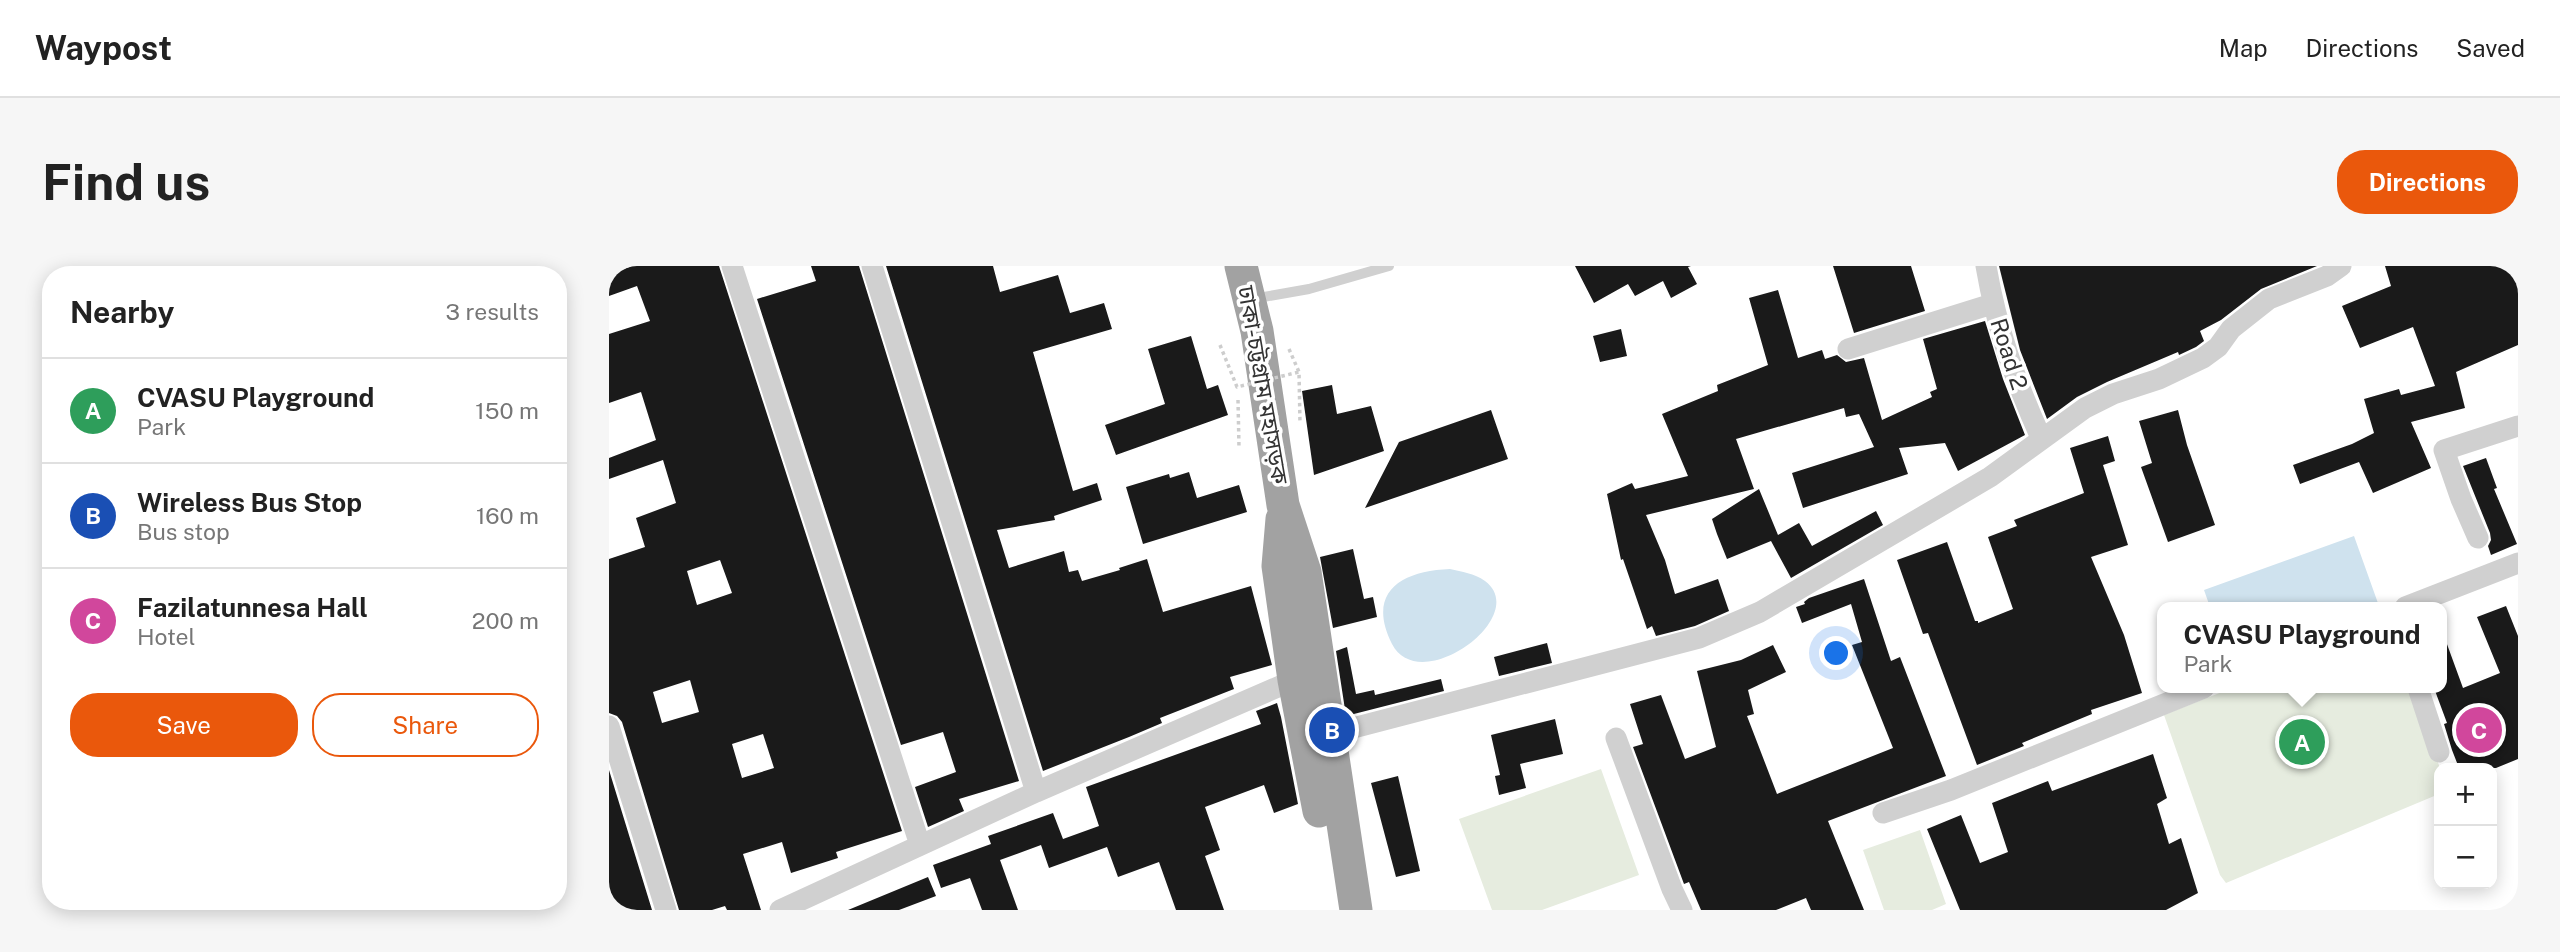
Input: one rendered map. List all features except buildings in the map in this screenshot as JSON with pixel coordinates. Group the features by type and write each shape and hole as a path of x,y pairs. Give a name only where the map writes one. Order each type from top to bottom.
{"highway":[{"name":"ঢাকা-চট্টগ্রাম মহাসড়ক","path":"1241,266 1257,331 1283,505 1305,572 1356,910"},
{"name":"ঢাকা-চট্টগ্রাম মহাসড়ক","path":"1283,505 1278,566 1294,680 1330,864 1336,910"}],"street":[{"path":"732,266 920,845"},
{"path":"872,266 1036,792"},
{"name":"Road 2","path":"1986,266 1992,304 2014,377 2041,438"},
{"path":"1330,734 1699,638 1760,612 1990,477 2085,408 2113,394 2159,379 2203,358 2218,347 2231,329 2269,299 2327,276 2341,266"},
{"path":"1848,349 1992,304"},
{"path":"2478,538 2444,450 2518,426"},
{"path":"2418,602 2518,563"},
{"path":"780,910 1036,792 1294,680"},
{"path":"1883,813 1951,790 2192,693"},
{"path":"2420,693 2439,752"},
{"path":"609,726 666,910"},
{"path":"1616,737 1682,910"}],"lane":[{"path":"1249,300 1309,289 1389,266"}],"path":[{"path":"1220,345 1237,387 1239,447"},
{"path":"1237,387 1299,372 1300,423"}],"shaded area":[{"path":"2219,693 2413,693 2438,763 2434,763 2434,796 2226,883 2220,875 2164,715"},
{"path":"1601,769 1639,875 1542,910 1492,910 1459,819"},
{"path":"1920,830 1946,904 1932,910 1884,910 1863,850"}],"water":[{"path":"2354,536 2378,602 2208,602 2204,590"},
{"path":"1450,569 1472,574 1485,581 1496,596 1494,613 1484,631 1467,646 1446,657 1425,662 1406,658 1392,644 1385,626 1383,611 1386,598 1403,580 1417,574"}],"place":[{"name":"Wireless Bus Stop","path":"1332,730"},
{"name":"Fazilatunnesa Hall","path":"2479,730"},
{"name":"CVASU Playground","path":"2302,742"}]}
